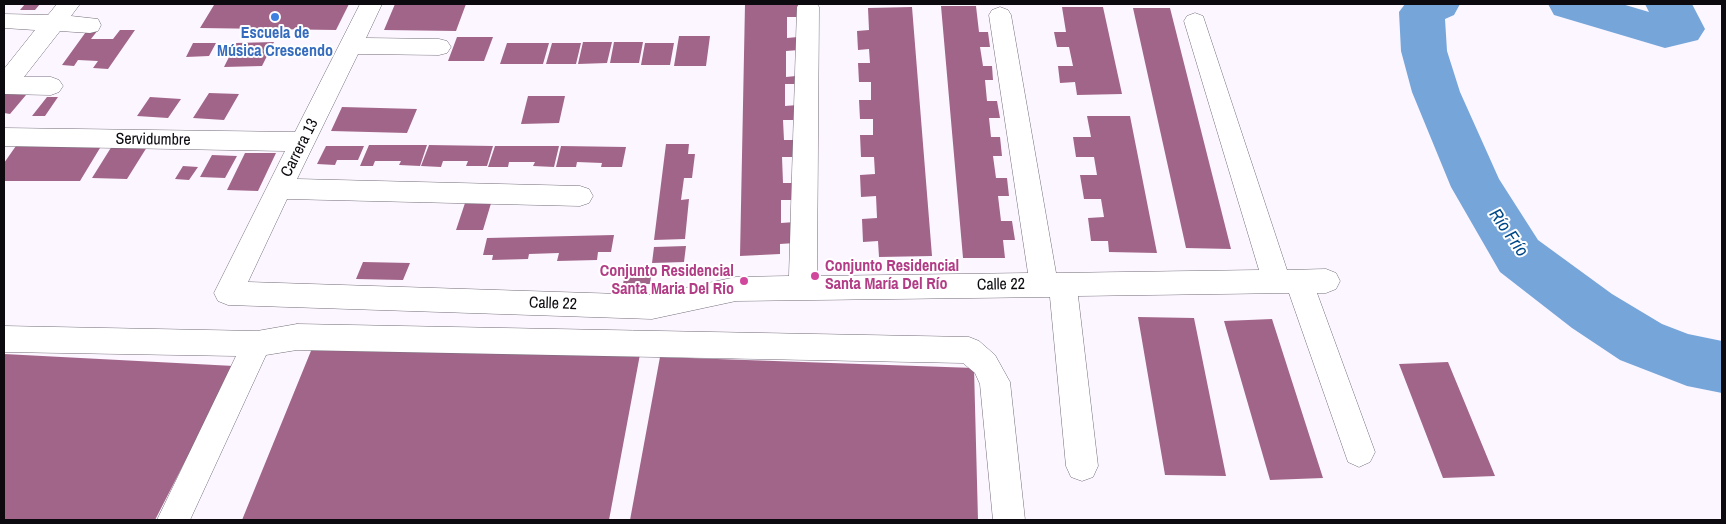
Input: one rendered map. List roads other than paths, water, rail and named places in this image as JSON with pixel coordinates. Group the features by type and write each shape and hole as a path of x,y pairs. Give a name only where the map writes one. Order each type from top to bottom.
{"street":[{"path":"4,85 69,4"},
{"name":"Carrera 13","path":"228,293 372,4"},
{"path":"803,288 808,7"},
{"path":"1000,15 1053,285 1082,466"},
{"path":"7,21 90,25"},
{"path":"1195,21 1301,281 1359,452"},
{"path":"351,46 438,47"},
{"path":"4,85 51,86"},
{"name":"Servidumbre","path":"4,138 303,142"},
{"path":"280,189 580,196"},
{"name":"Calle 22","path":"228,293 652,307 736,289 1301,281"},
{"path":"4,339 257,344 297,337 969,350 985,364 995,382 1009,520"},
{"path":"173,520 257,344"}],"waterway":[{"name":"Río Frío","path":"1438,4 1422,12 1424,51 1436,92 1477,187 1519,256 1592,311 1641,342 1687,360 1722,367"},
{"name":"Río Frío","path":"1570,4 1665,32 1682,29 1675,13 1667,4"}],"place":[{"name":"Escuela de Música Crescendo","path":"275,17"},
{"name":"Conjunto Residencial Santa María Del Río","path":"815,276"},
{"name":"Conjunto Residencial Santa Maria Del Rio","path":"744,281"}]}
